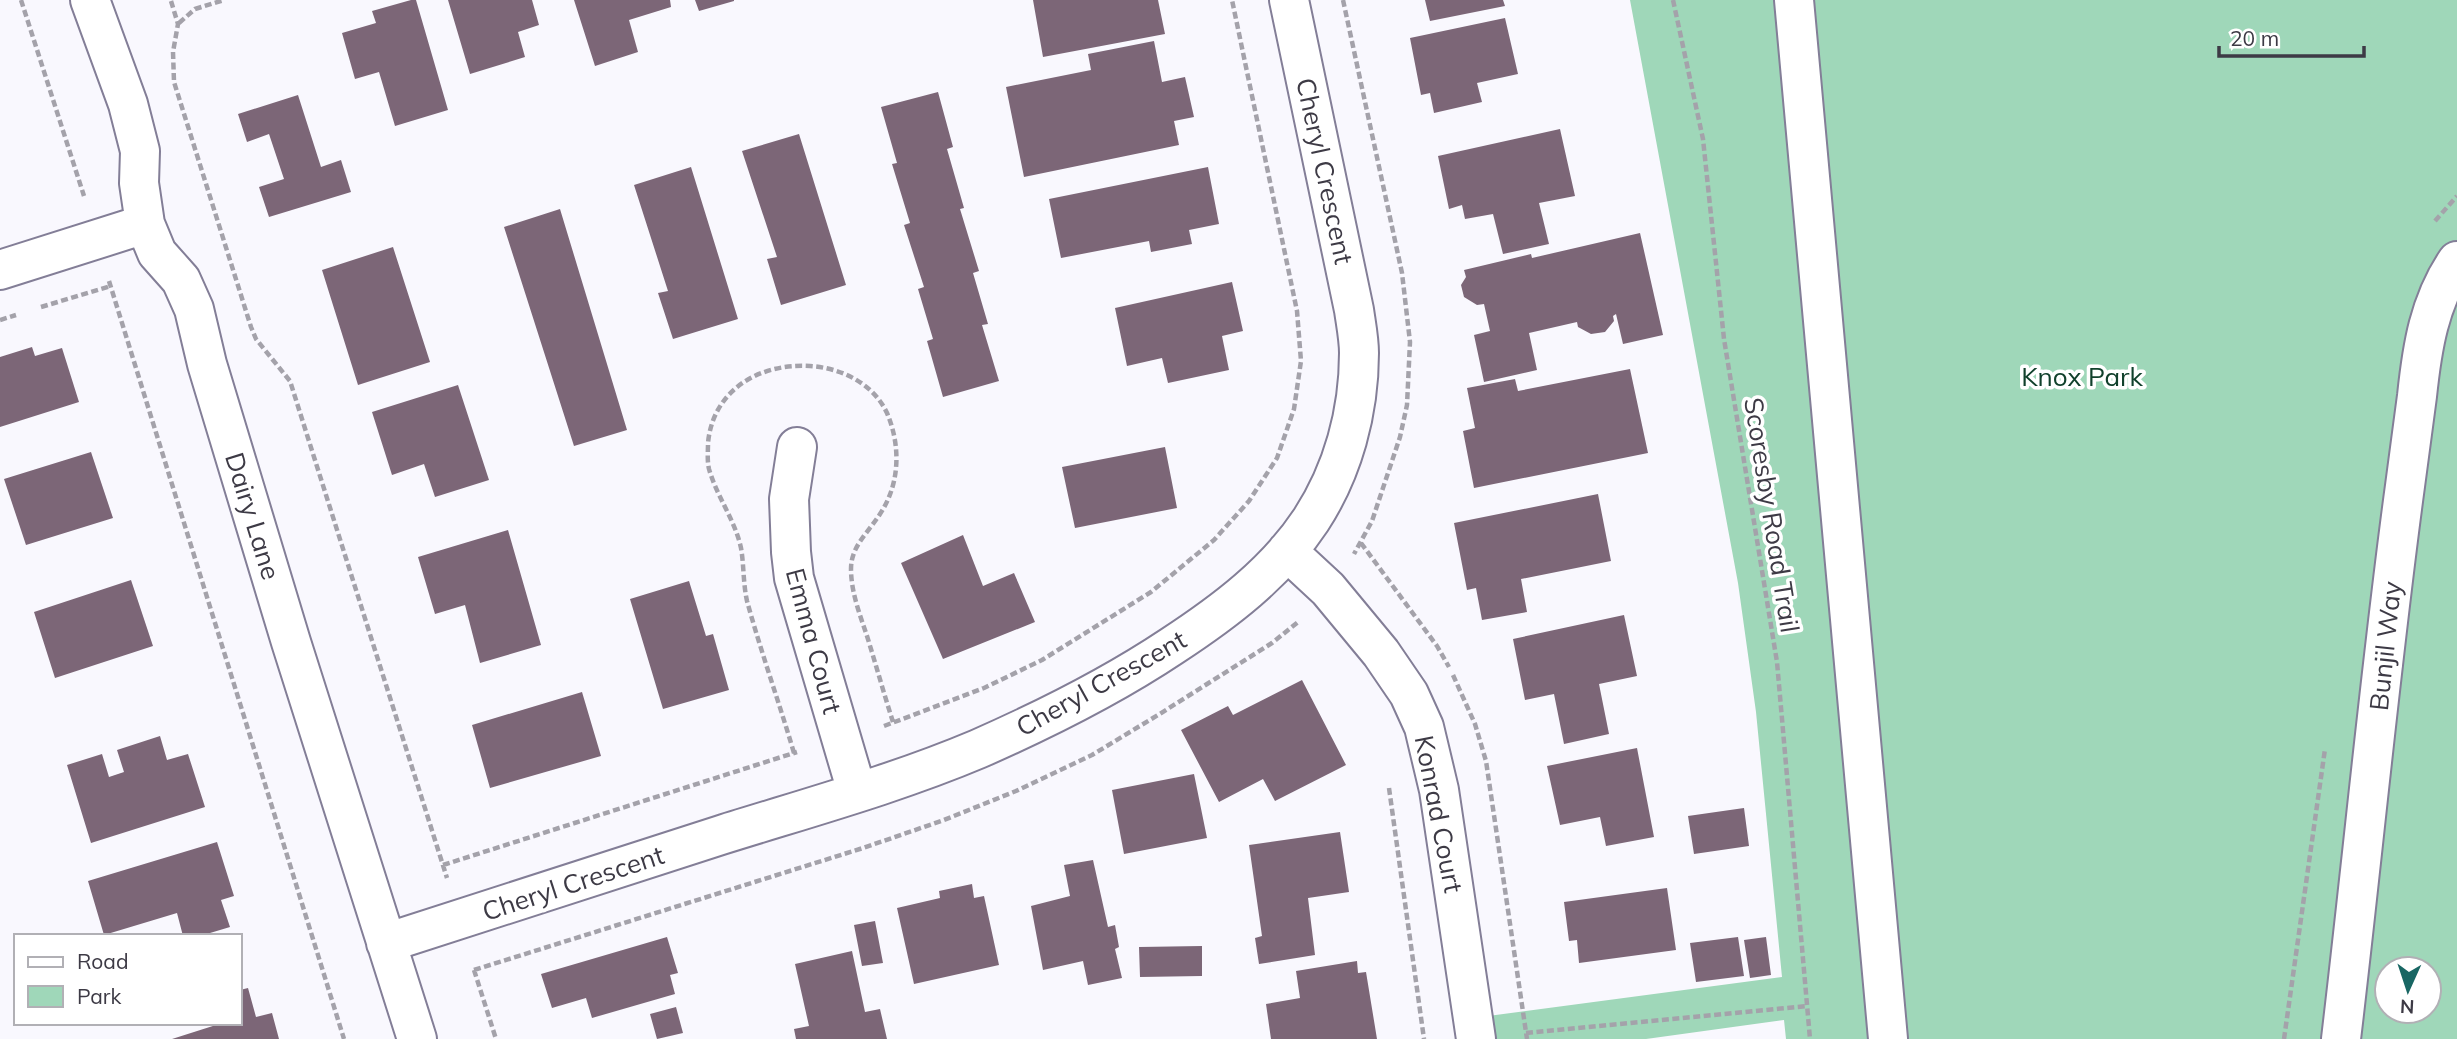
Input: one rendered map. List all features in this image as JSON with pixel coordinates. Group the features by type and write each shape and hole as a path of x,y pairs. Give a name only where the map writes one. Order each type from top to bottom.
{"street":[{"name":"Dairy Lane","path":"90,0 128,104 140,151 139,183 145,224 157,253 181,281 194,309 207,364 291,642 417,1039"},
{"name":"Cheryl Crescent","path":"386,943 857,792 978,749 1123,676 1200,628 1239,599 1287,551 1311,520 1332,483 1356,403 1359,352 1354,310 1289,0"},
{"path":"1794,0 1888,1039"},
{"path":"0,270 145,224"},
{"name":"Bunjil Way","path":"2341,1039 2420,360 2428,323 2440,291 2457,261"},
{"name":"Emma Court","path":"797,447 789,499 794,578 857,792"},
{"name":"Konrad Court","path":"1287,551 1328,589 1381,653 1409,694 1424,727 1439,790 1476,1039"}],"path":[{"path":"21,0 86,203"},
{"path":"178,23 195,9 224,0"},
{"path":"873,729 985,688 1031,666 1151,592 1214,540 1249,501 1277,458 1293,409 1300,361 1297,311 1232,0"},
{"name":"Scoresby Road Trail","path":"1673,0 1703,139 1724,339 1777,662 1811,1039"},
{"path":"171,1 178,23 173,51 174,82 214,211 256,339 290,381 447,879"},
{"path":"108,277 344,1039"},
{"path":"37,309 111,286"},
{"path":"0,320 25,313"},
{"path":"1298,622 1306,632"},
{"path":"443,865 804,750"},
{"path":"1389,786 1424,1039"},
{"path":"471,958 495,1039"},
{"path":"1526,1033 1807,1006"}],"green space":[{"name":"Knox Park","path":"1630,0 2457,0 2457,1039 1786,1039 1784,1020 1646,1039 1476,1039 1473,1018 1782,977 1756,712 1738,583"}],"building":[{"path":"416,0 448,110 395,126 379,72 355,79 342,33 376,23 372,11"},
{"path":"448,0 532,0 539,25 518,32 525,57 470,74"},
{"path":"574,0 670,0 671,7 629,20 638,52 595,66"},
{"path":"695,0 734,0 734,1 699,11"},
{"path":"1033,0 1158,0 1165,34 1043,57"},
{"path":"1425,0 1503,0 1505,6 1430,21"},
{"path":"1505,18 1518,74 1477,83 1482,102 1434,113 1430,93 1421,95 1410,38"},
{"path":"1154,41 1162,82 1185,77 1194,117 1174,121 1179,145 1024,177 1006,87 1091,70 1088,54"},
{"path":"938,92 953,147 947,149 964,208 960,209 979,271 973,273 988,324 982,325 999,381 943,397 927,341 933,339 918,289 924,287 904,225 910,223 892,164 897,163 881,107"},
{"path":"298,95 321,167 341,160 351,192 269,217 259,187 284,179 269,134 247,142 238,114"},
{"path":"1560,129 1575,196 1539,203 1549,244 1503,254 1493,214 1465,219 1462,205 1449,209 1438,156"},
{"path":"799,134 846,285 781,305 767,259 777,257 742,151"},
{"path":"691,167 738,319 673,339 658,293 668,291 634,185"},
{"path":"1208,167 1219,224 1189,230 1192,244 1151,252 1149,241 1061,258 1049,199"},
{"path":"560,209 627,430 574,446 504,227"},
{"path":"1640,233 1663,335 1623,344 1616,314 1605,332 1591,334 1578,327 1577,322 1529,333 1537,370 1484,382 1474,335 1490,331 1484,304 1477,305 1464,297 1461,285 1466,277 1464,270 1531,254 1532,258"},
{"path":"393,247 430,362 358,385 322,270"},
{"path":"1232,282 1243,331 1222,336 1229,370 1168,383 1162,358 1127,366 1115,308"},
{"path":"32,347 35,356 62,348 79,402 0,427 0,357"},
{"path":"1630,369 1648,453 1474,488 1463,431 1475,428 1467,388 1515,379 1518,391"},
{"path":"458,385 489,480 435,497 424,464 392,475 372,412"},
{"path":"1165,447 1177,508 1075,528 1062,467"},
{"path":"91,452 113,518 26,545 4,479"},
{"path":"1598,494 1611,561 1521,579 1527,612 1482,620 1476,588 1467,590 1454,523"},
{"path":"508,530 541,645 480,663 465,605 435,614 418,557"},
{"path":"963,535 983,586 1014,573 1035,622 943,659 901,563"},
{"path":"131,580 153,646 55,678 34,612"},
{"path":"689,581 706,636 713,634 729,690 663,709 630,599"},
{"path":"1624,615 1637,676 1599,684 1609,734 1564,744 1554,694 1525,700 1513,639"},
{"path":"1302,680 1346,765 1275,801 1263,779 1219,802 1181,730 1228,706 1233,715"},
{"path":"582,692 601,756 490,788 472,725"},
{"path":"160,736 167,760 188,754 205,807 91,843 67,765 102,754 109,777 124,772 117,750"},
{"path":"1637,748 1654,837 1606,846 1600,817 1560,825 1547,766"},
{"path":"1194,774 1207,838 1124,854 1112,790"},
{"path":"1744,808 1749,846 1694,854 1688,816"},
{"path":"1340,832 1349,892 1308,898 1315,955 1259,964 1255,938 1262,936 1249,845"},
{"path":"217,842 234,896 221,900 230,927 207,934 182,934 177,913 104,934 88,881"},
{"path":"1093,860 1108,927 1115,925 1119,947 1115,949 1122,978 1088,985 1083,961 1043,970 1031,906 1070,896 1064,865"},
{"path":"972,884 974,898 984,896 999,965 914,984 897,908 940,898 939,891"},
{"path":"1667,888 1676,950 1579,963 1577,940 1569,941 1564,902"},
{"path":"875,921 883,963 862,966 854,925"},
{"path":"667,937 678,973 670,975 675,994 592,1018 586,998 552,1008 541,974"},
{"path":"1738,937 1744,976 1696,982 1690,943"},
{"path":"1766,937 1771,975 1750,978 1744,940"},
{"path":"1202,946 1202,976 1140,977 1139,947"},
{"path":"852,951 865,1012 880,1009 887,1039 796,1039 794,1029 809,1026 795,964"},
{"path":"1357,961 1358,973 1366,972 1377,1039 1271,1039 1266,1004 1300,998 1296,971"},
{"path":"248,988 256,1017 272,1013 279,1039 172,1039 216,1025 242,1025 242,990"},
{"path":"676,1007 683,1033 657,1039 650,1014"}]}
